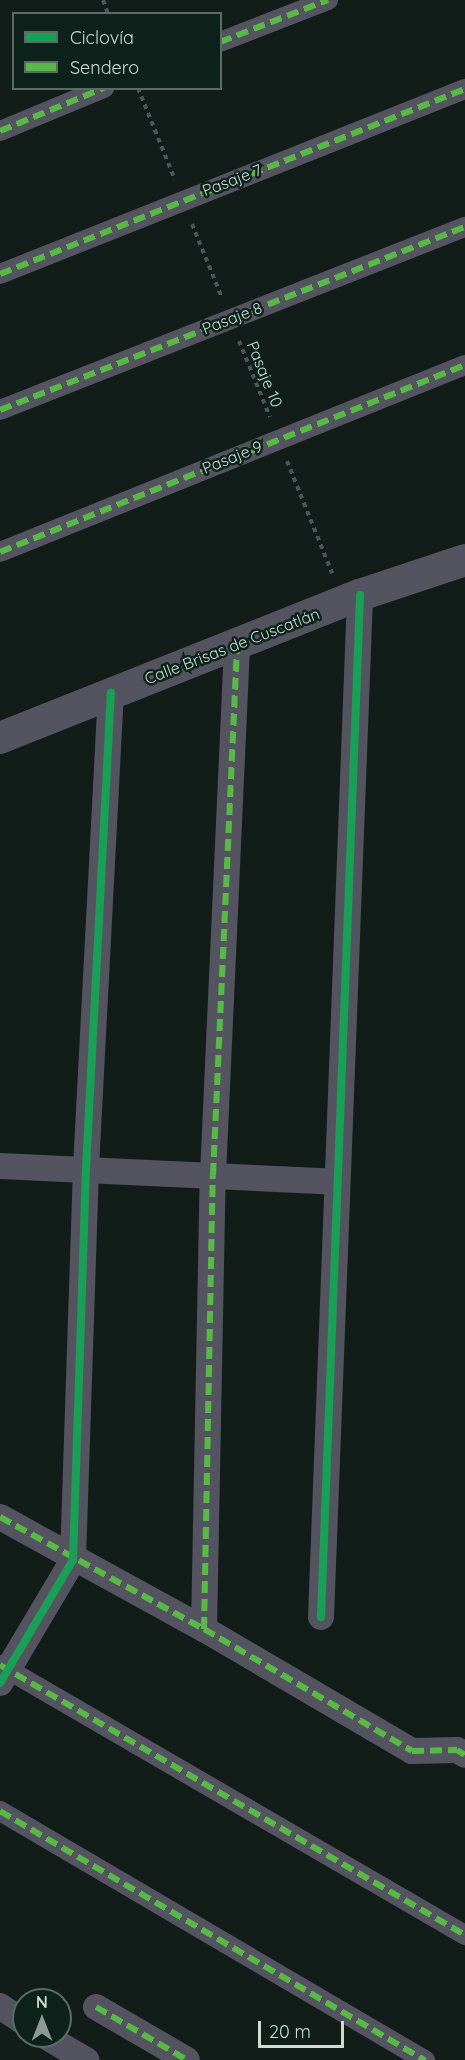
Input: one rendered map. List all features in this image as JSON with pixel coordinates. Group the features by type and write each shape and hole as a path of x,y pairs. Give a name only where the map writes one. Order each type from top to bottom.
{"street":[{"path":"222,41 328,0"},
{"name":"Pasaje 7","path":"0,274 182,199 465,89"},
{"path":"0,131 99,90"},
{"name":"Pasaje 8","path":"0,410 465,227"},
{"name":"Pasaje 9","path":"0,552 278,438 465,365"},
{"name":"Calle Brisas de Cuscatlán","path":"0,738 237,646 352,598 465,560"},
{"path":"321,1617 352,598"},
{"path":"204,1629 213,1175 237,646"},
{"path":"111,693 86,1168 73,1560 3,1673 465,1935"},
{"path":"0,1166 86,1168 336,1182"},
{"path":"0,1517 73,1560 204,1629 412,1751 457,1750 465,1755"},
{"path":"0,1811 425,2060"},
{"path":"96,2007 187,2060"},
{"path":"66,2048 86,2060"}],"marked path":[{"path":"222,41 328,0"},
{"path":"0,274 465,89"},
{"path":"0,131 99,90"},
{"path":"0,410 465,227"},
{"path":"0,552 465,365"},
{"path":"204,1629 213,1175 237,646"},
{"path":"0,1517 204,1629 412,1751 457,1750 465,1755"},
{"path":"0,1665 465,1935"},
{"path":"0,1811 425,2060"},
{"path":"96,2007 187,2060"}],"cycle path":[{"path":"321,1617 360,595"},
{"path":"0,1683 73,1560 86,1168 111,693"}]}
